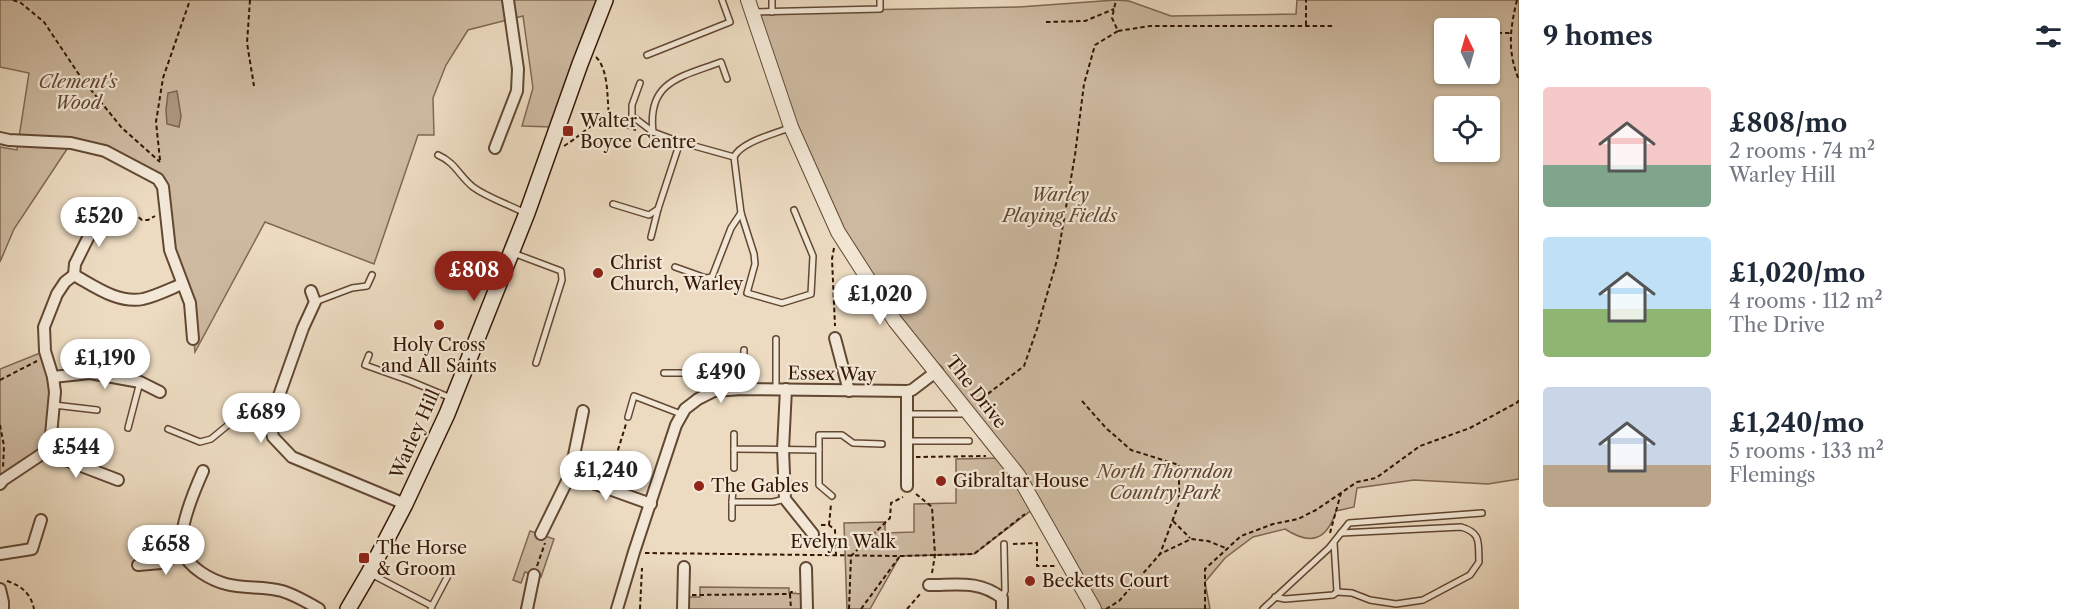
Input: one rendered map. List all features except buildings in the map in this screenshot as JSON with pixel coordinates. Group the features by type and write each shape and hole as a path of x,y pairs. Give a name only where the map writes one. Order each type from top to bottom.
{"main road":[{"name":"Warley Hill","path":"348,609 405,504 453,399 527,213 605,0"}],"street":[{"path":"495,148 517,91 518,69 508,0"},
{"name":"The Drive","path":"750,6 791,127 838,232 896,321 937,371 964,412 1018,475 1094,609"},
{"path":"0,138 71,143 105,151 158,179 163,187 170,250 189,303 194,339"},
{"path":"2,482 45,452 51,435 55,392 45,351 44,327 57,294 65,282 74,275 75,264 101,212"},
{"path":"74,275 111,295 128,300 142,299 182,284"},
{"path":"311,291 315,302 303,328 270,421 273,437 292,457 405,504"},
{"path":"835,338 849,391"},
{"path":"908,486 907,391 912,390 937,371"},
{"path":"53,377 90,373 140,382 160,392"},
{"name":"Essex Way","path":"681,414 698,399 714,391 742,388 907,391"},
{"path":"781,389 784,499 809,530"},
{"path":"541,534 570,475 583,411"},
{"path":"617,609 638,553 665,455 681,414"},
{"path":"45,452 118,480"},
{"path":"203,471 189,504 182,536 183,552 193,566 212,580 229,585 283,591 319,609"},
{"path":"570,475 651,504"},
{"path":"0,554 32,549 41,520"},
{"path":"138,565 161,563 183,552"},
{"path":"684,567 684,609"},
{"path":"806,568 807,609"},
{"path":"527,609 534,575"},
{"path":"1,584 3,605"},
{"path":"929,585 982,585 1002,604"}],"lane":[{"path":"646,55 730,22 722,0"},
{"path":"772,0 772,12"},
{"path":"750,6 772,12 880,9 880,0"},
{"path":"653,132 651,114 662,89 672,81 721,62 728,79"},
{"path":"640,84 632,105 632,116 653,132 734,157"},
{"path":"791,127 746,145 737,151 734,157 741,213 755,264 747,293 782,303 811,294 813,256 794,210"},
{"path":"651,237 680,142"},
{"path":"438,155 453,163 463,178 476,189 527,213"},
{"path":"613,204 649,215 658,209"},
{"path":"675,267 706,278 712,277 731,228 741,213"},
{"path":"511,252 561,271 562,280 536,363"},
{"path":"315,302 352,288 367,286 372,275"},
{"path":"776,339 781,389"},
{"path":"742,388 744,350"},
{"path":"369,355 365,365 453,399"},
{"path":"664,373 701,373 714,391"},
{"path":"128,428 140,382"},
{"path":"628,417 634,396 681,414"},
{"path":"54,405 97,410"},
{"path":"907,414 964,412"},
{"path":"168,429 200,442 211,439 233,422 270,421"},
{"path":"734,435 734,468"},
{"path":"832,496 819,485 819,435 842,435 853,443 882,444"},
{"path":"907,441 969,441"},
{"path":"734,449 819,450"},
{"path":"732,518 733,488"},
{"path":"732,502 774,502 784,499"},
{"path":"1263,609 1331,545 1349,523 1482,513"},
{"path":"1275,597 1285,599 1333,595 1337,592 1352,593 1370,600 1396,604 1424,600 1470,574 1479,562 1477,535 1461,527 1341,533"},
{"path":"1002,604 1005,591 1004,544"},
{"path":"1331,545 1337,592"},
{"path":"369,573 431,608 453,568"}],"path":[{"path":"13,0 21,3 44,22 65,55 122,128 160,162 156,122 163,78 190,0"},
{"path":"250,0 247,43 254,86"},
{"path":"1116,0 1112,18 1118,31"},
{"path":"1306,0 1306,25"},
{"path":"1518,0 1510,33 1512,63 1519,80"},
{"path":"1046,22 1085,21 1113,9"},
{"path":"964,412 1024,366 1058,260 1080,111 1095,45 1118,31 1150,26 1335,26"},
{"path":"1500,33 1510,33"},
{"path":"585,51 599,59 605,76 609,117"},
{"path":"609,117 625,127 648,134 653,132"},
{"path":"550,148 563,146 587,127 609,117"},
{"path":"117,213 136,215 142,220 148,220 158,214"},
{"path":"835,338 832,259 838,232"},
{"path":"0,380 47,356"},
{"path":"1205,609 1205,569 1241,536 1273,524 1298,519 1357,482 1376,478 1419,446 1470,428 1518,402 1519,398"},
{"path":"1082,401 1131,450 1179,465 1179,503 1160,554 1119,601 1106,609"},
{"path":"607,488 628,417"},
{"path":"0,425 4,446 2,482"},
{"path":"908,457 1003,456"},
{"path":"849,609 851,556 890,518 891,503 903,497 908,486 932,507 935,555"},
{"path":"1331,545 1330,528 1341,493"},
{"path":"829,525 832,496"},
{"name":"Evelyn Walk","path":"638,553 836,556 974,554 1036,506"},
{"path":"1173,521 1191,538 1208,541 1228,549"},
{"path":"809,530 829,525"},
{"path":"829,525 835,530 836,556"},
{"path":"534,575 547,536 541,534"},
{"path":"1160,554 1191,538"},
{"path":"1004,544 1037,543 1037,566 1071,566"},
{"path":"638,553 640,609"},
{"path":"861,609 900,556"},
{"path":"1,584 18,586 32,597 34,609"},
{"path":"684,595 807,592"},
{"path":"790,594 791,609"}],"green space":[{"name":"Clement's Wood","path":"0,0 599,0 552,127 522,126 533,88 523,16 468,30 446,65 433,98 434,135 418,135 374,264 265,222 195,352 190,303 170,250 163,187 128,162 71,143 14,229 0,262 0,147 17,150 29,73 0,67"},
{"name":"Warley Playing Fields","path":"1116,0 1129,1 1171,16 1296,14 1297,0 1519,0 1519,479 1488,484 1414,480 1357,488 1354,507 1336,511 1323,534 1310,538 1285,529 1253,537 1225,558 1205,582 1210,609 1100,609 1037,506 974,554 900,556 870,609 847,609 844,523 885,522 885,533 914,532 914,504 956,503 956,459 1004,458 937,371 838,232 752,12 1019,7"},
{"path":"45,351 53,377 45,452 0,480 0,369"},
{"path":"530,531 554,539 541,577 525,572 521,583 513,580"},
{"path":"700,587 789,588 789,593 802,594 804,609 688,609 688,597 700,597"}],"shaded area":[{"path":"177,91 181,116 179,127 167,124 166,110 168,93"}],"place":[{"name":"Walter Boyce Centre","path":"568,131"},
{"name":"Christ Church, Warley","path":"598,273"},
{"name":"Holy Cross and All Saints","path":"439,325"},
{"name":"Gibraltar House","path":"941,481"},
{"name":"The Gables","path":"699,486"},
{"name":"The Horse & Groom","path":"364,558"},
{"name":"Becketts Court","path":"1030,581"}],"park label":[{"name":"North Thorndon Country Park","path":"1165,482"}]}
